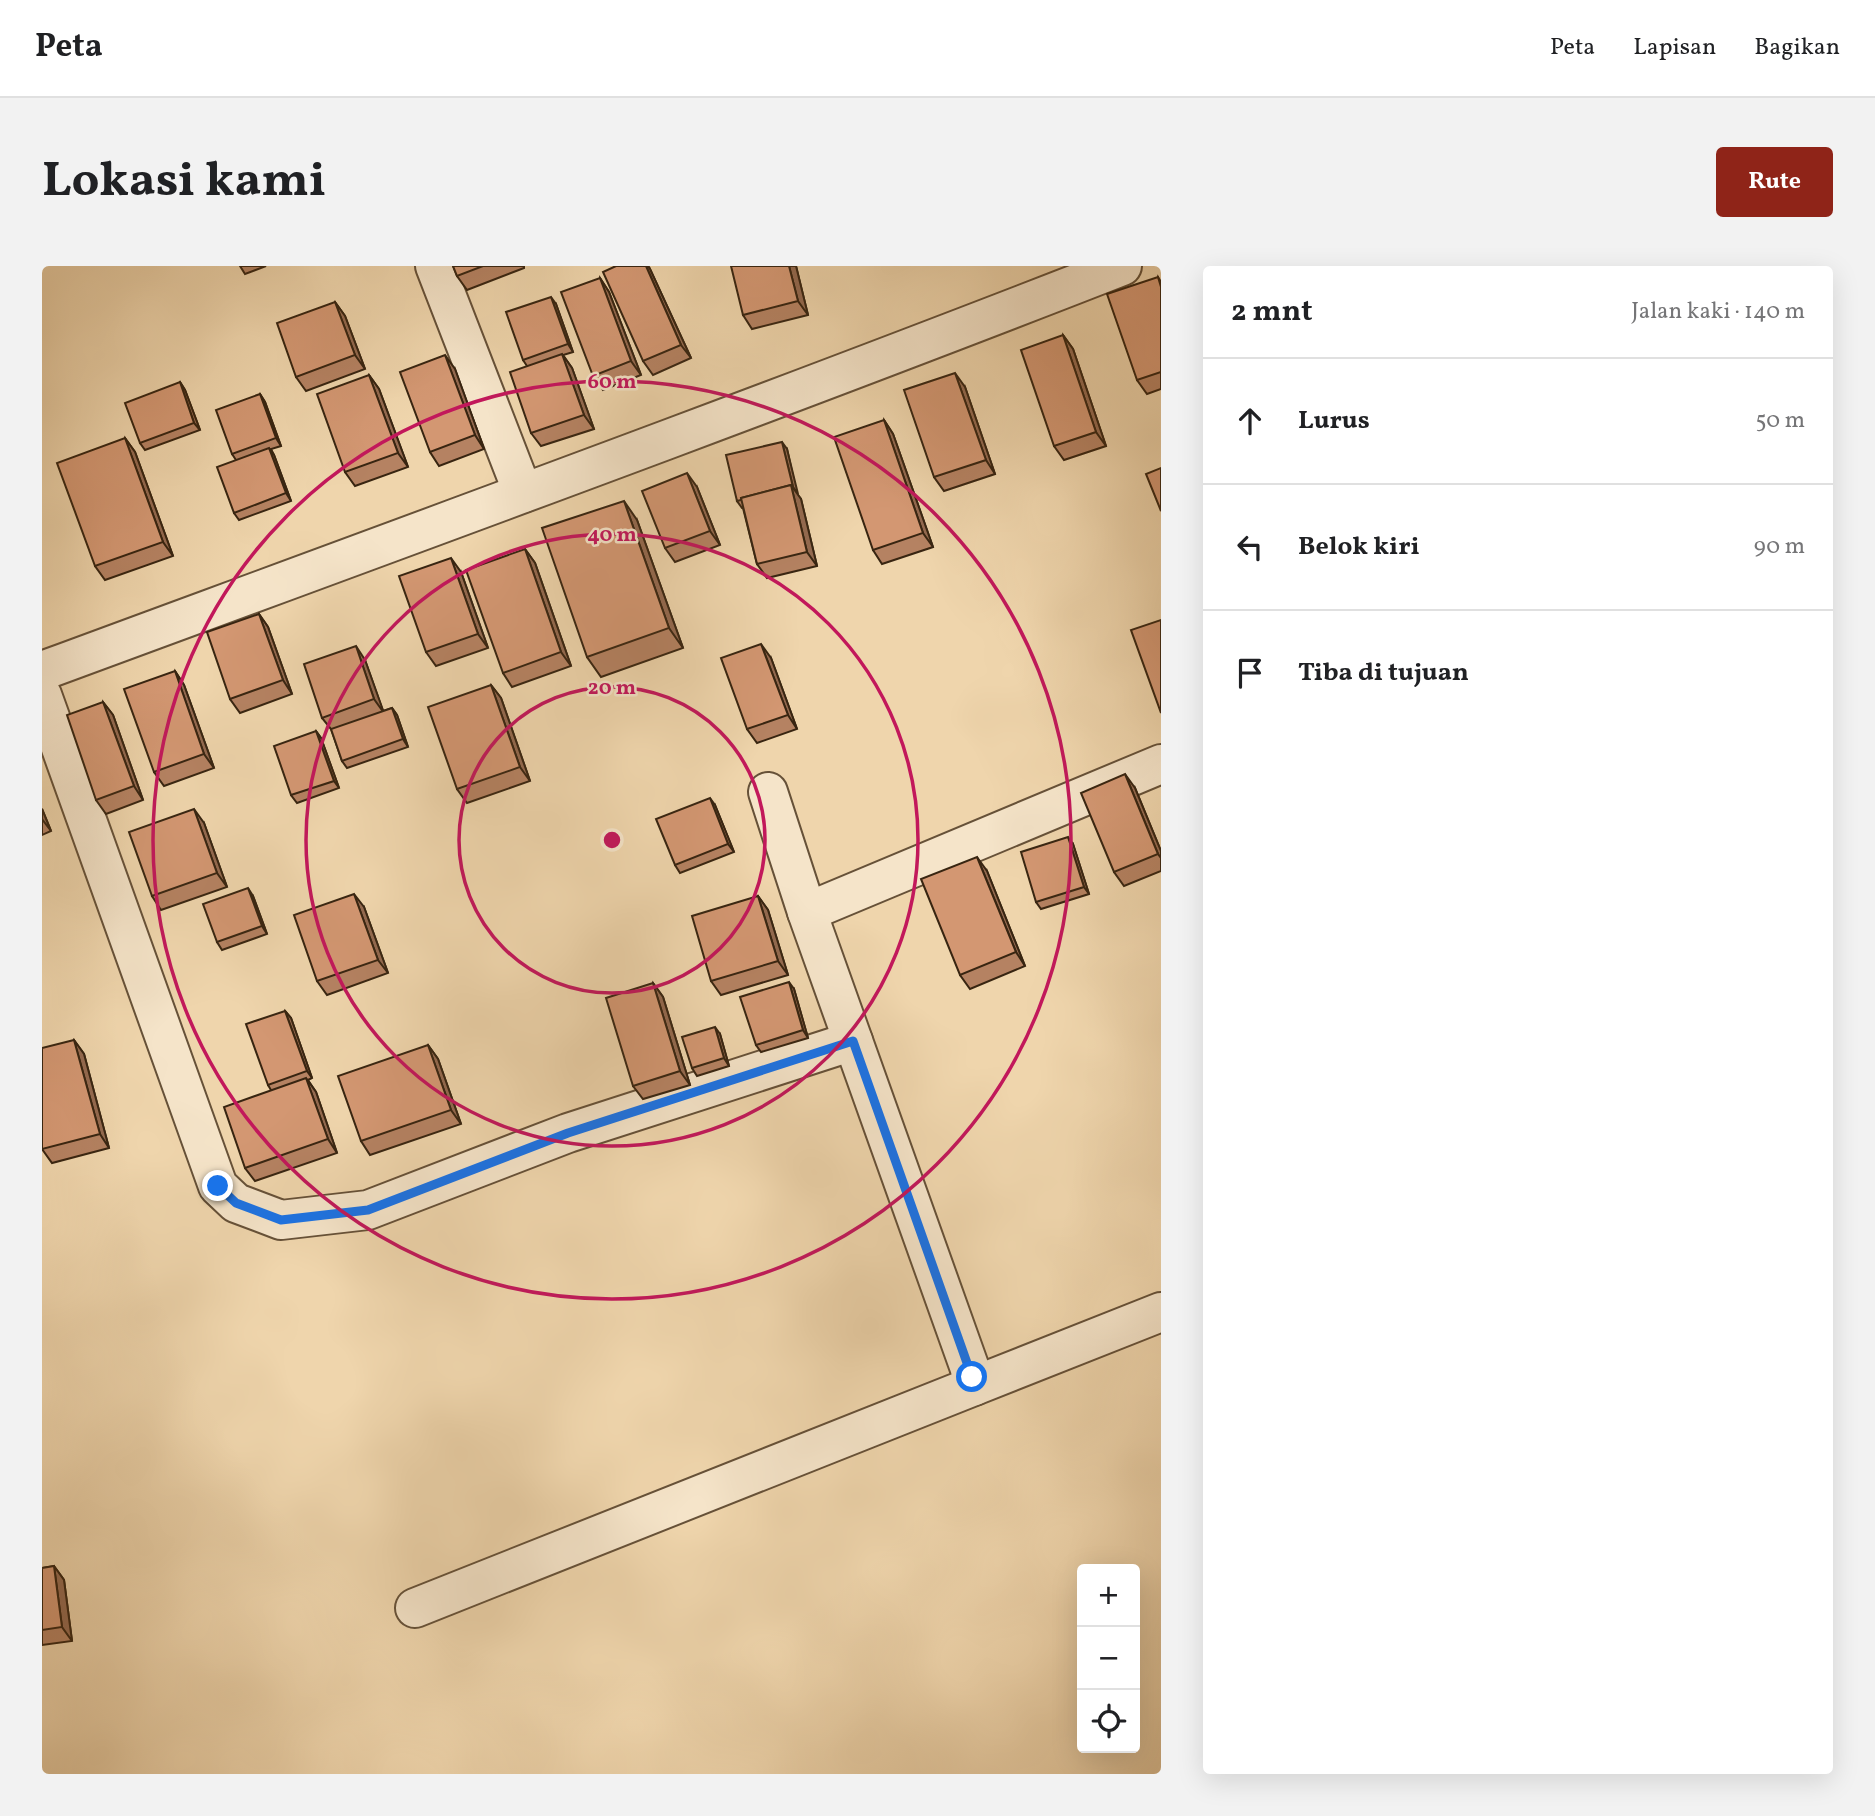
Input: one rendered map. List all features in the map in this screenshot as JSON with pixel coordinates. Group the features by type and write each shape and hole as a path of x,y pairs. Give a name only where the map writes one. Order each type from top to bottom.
{"street":[{"path":"435,266 523,493"},
{"path":"42,671 620,458 1122,266"},
{"path":"42,695 218,1186 236,1203 281,1220 368,1210 568,1133 853,1041"},
{"path":"807,912 1161,764"},
{"path":"768,792 807,912 974,1386"},
{"path":"415,1608 1161,1312"}],"building":[{"path":"453,266 483,266 457,276"},
{"path":"616,266 646,266 681,345 643,361 603,272"},
{"path":"731,266 789,266 798,301 743,315"},
{"path":"1158,277 1161,287 1161,372 1137,380 1107,294"},
{"path":"600,278 631,361 593,376 561,292"},
{"path":"551,297 568,344 523,360 506,312"},
{"path":"335,302 355,355 296,377 277,323"},
{"path":"1063,335 1096,432 1054,446 1021,350"},
{"path":"562,354 584,415 531,433 510,372"},
{"path":"445,355 475,435 430,452 400,372"},
{"path":"955,373 986,460 934,477 904,390"},
{"path":"369,375 398,453 345,472 317,394"},
{"path":"180,382 194,423 140,443 125,403"},
{"path":"260,394 276,438 232,454 216,410"},
{"path":"884,420 923,533 873,550 834,437"},
{"path":"125,438 163,542 95,566 57,463"},
{"path":"782,442 793,487 791,485 737,501 726,455"},
{"path":"269,448 286,493 234,513 217,467"},
{"path":"1161,468 1161,511 1146,474"},
{"path":"687,473 710,531 665,548 642,491"},
{"path":"791,485 807,552 757,564 741,498"},
{"path":"624,501 669,628 587,657 542,528"},
{"path":"525,549 561,652 503,673 466,570"},
{"path":"451,558 478,634 426,652 399,576"},
{"path":"259,614 283,680 230,699 207,632"},
{"path":"1161,620 1161,713 1131,630"},
{"path":"761,644 788,715 747,729 721,658"},
{"path":"356,646 374,699 322,718 304,664"},
{"path":"175,671 204,754 154,772 124,689"},
{"path":"491,685 520,767 457,789 428,707"},
{"path":"103,702 134,786 96,800 67,715"},
{"path":"392,708 403,739 342,761 331,729"},
{"path":"316,731 334,781 291,795 274,746"},
{"path":"1125,774 1158,854 1114,872 1081,793"},
{"path":"710,798 728,844 675,865 656,819"},
{"path":"194,809 217,873 152,896 129,832"},
{"path":"1068,837 1084,887 1036,902 1021,852"},
{"path":"977,857 1016,952 960,975 921,879"},
{"path":"248,888 262,926 217,942 203,904"},
{"path":"354,894 378,960 317,981 294,915"},
{"path":"758,896 778,961 711,981 692,916"},
{"path":"789,982 803,1030 756,1045 740,997"},
{"path":"653,983 680,1071 633,1086 606,998"},
{"path":"285,1011 307,1071 268,1085 246,1024"},
{"path":"715,1027 724,1058 692,1068 682,1037"},
{"path":"74,1040 100,1134 42,1149 42,1048"},
{"path":"428,1045 451,1110 361,1141 338,1076"},
{"path":"306,1078 328,1139 245,1168 224,1107"},
{"path":"54,1566 62,1627 42,1630 42,1568"}],"route":[{"path":"218,1186 236,1203 281,1220 368,1210 568,1133 853,1041 972,1377"}]}
